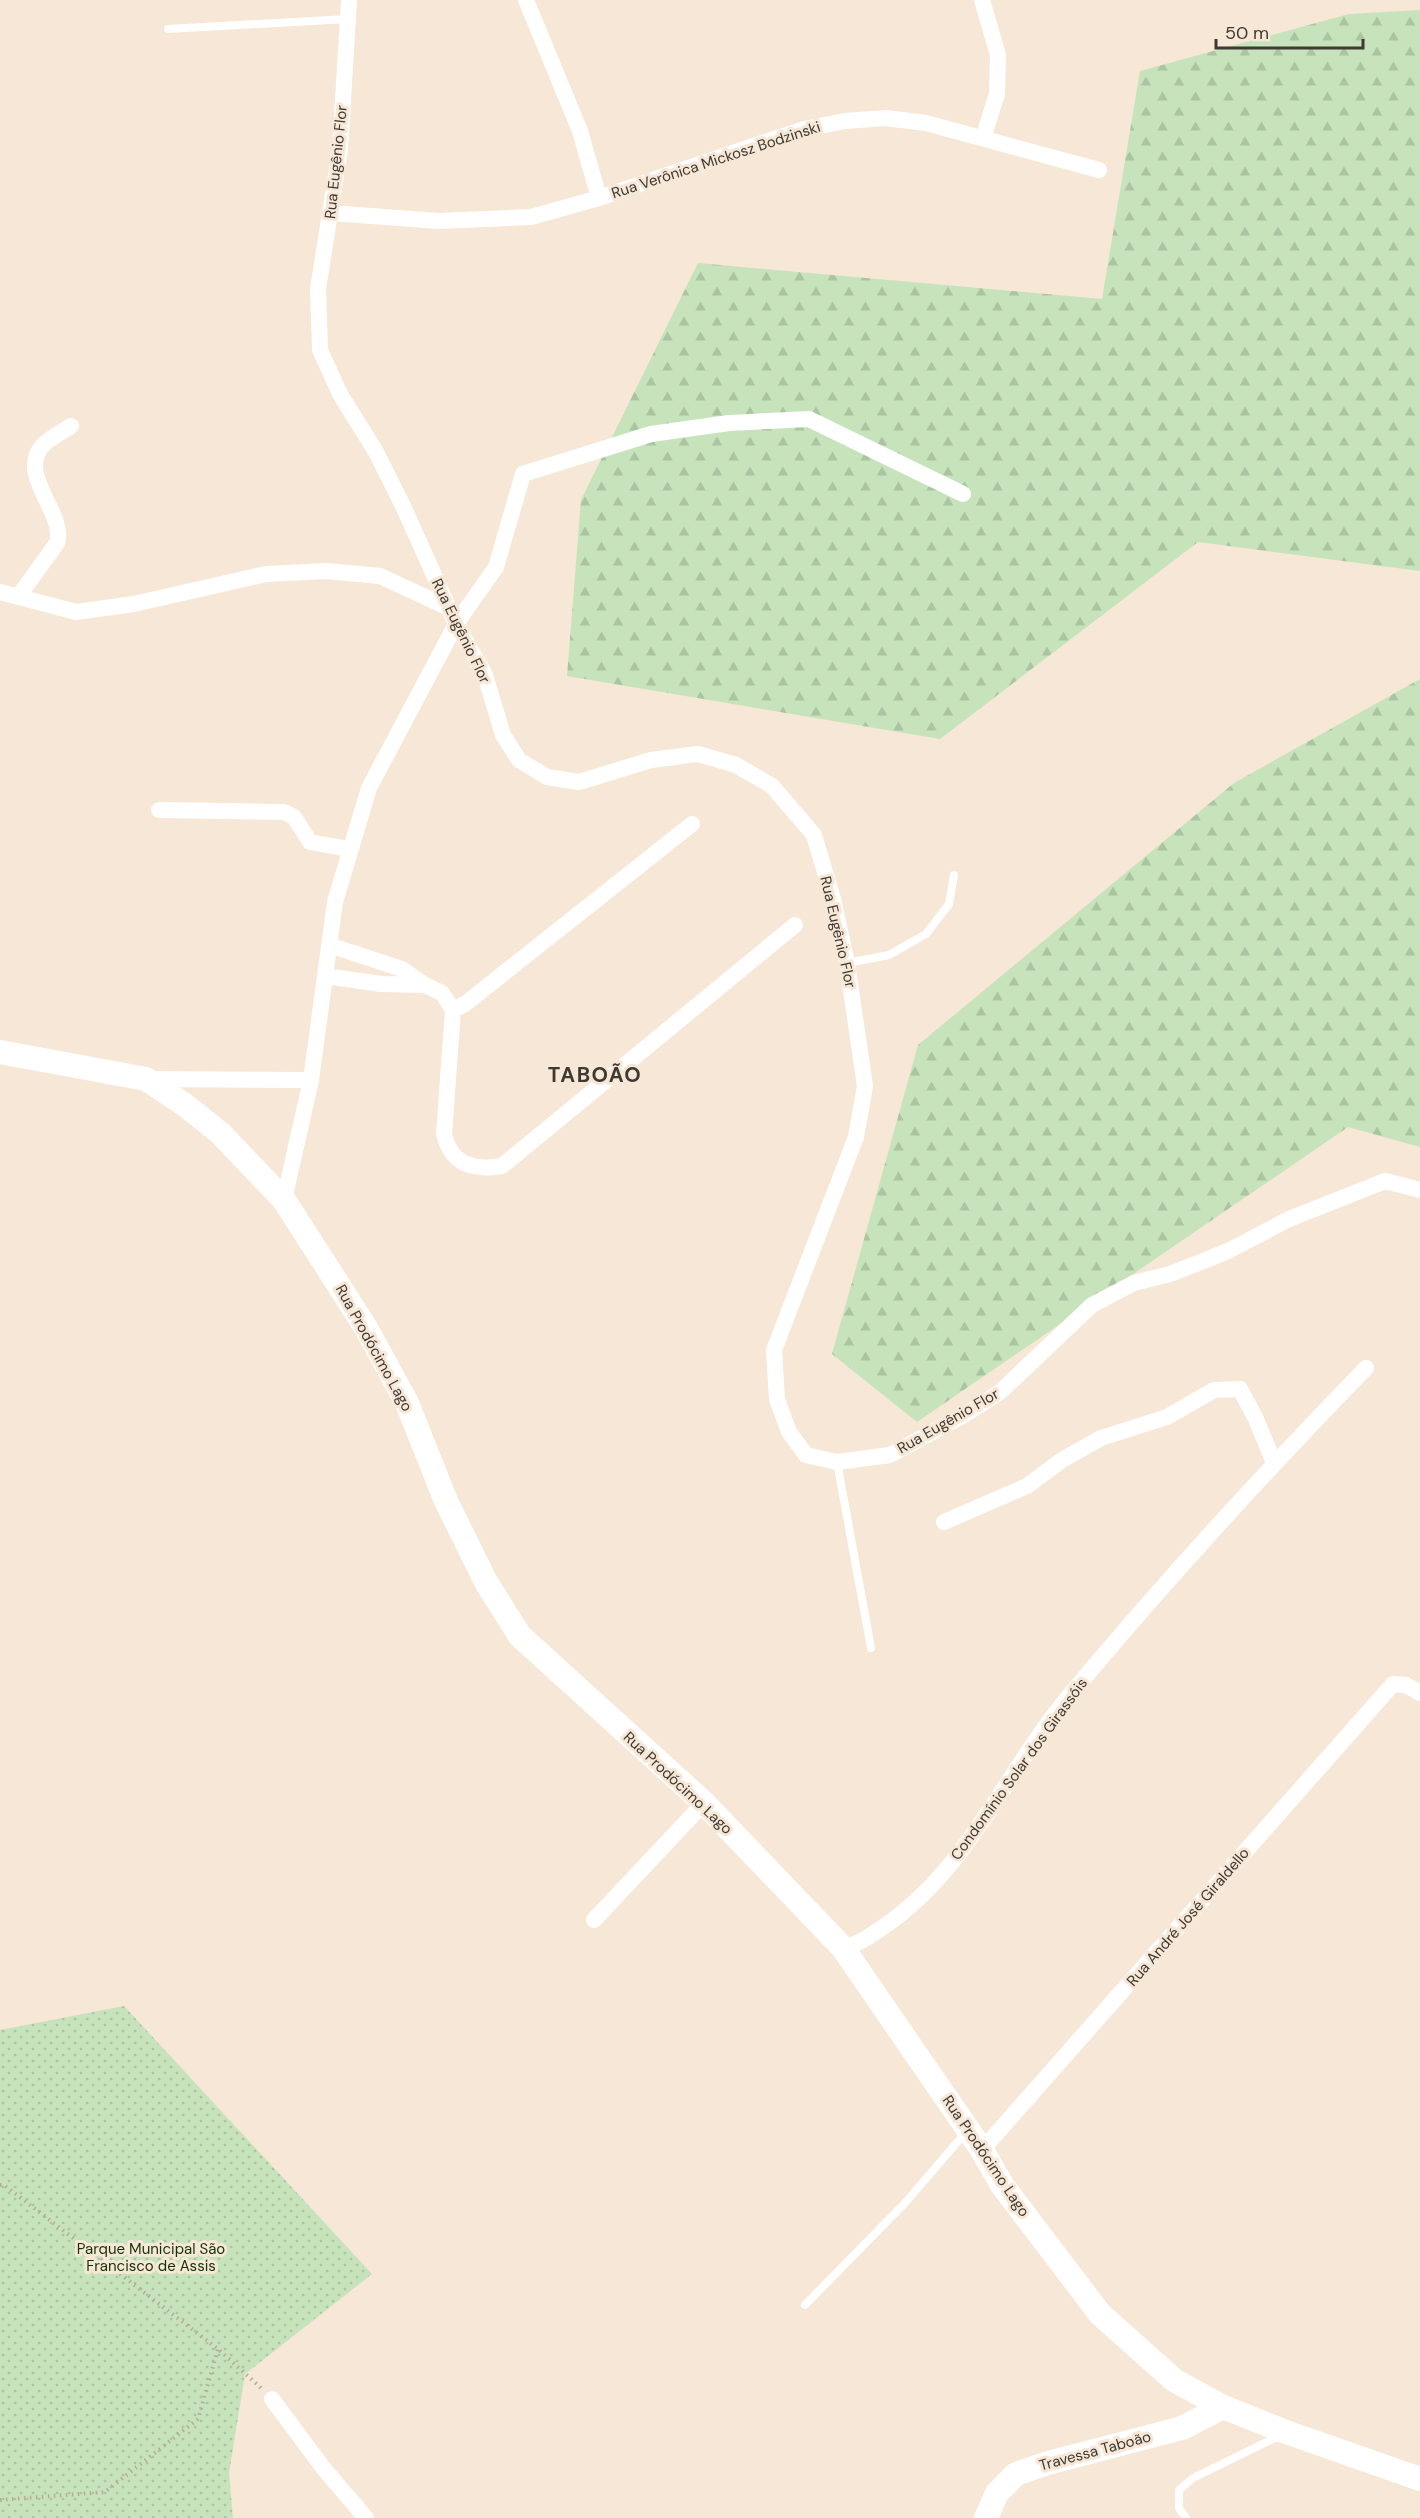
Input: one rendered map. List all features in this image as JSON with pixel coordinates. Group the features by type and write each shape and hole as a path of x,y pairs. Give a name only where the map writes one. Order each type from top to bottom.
{"main road":[{"name":"Rua Prodócimo Lago","path":"0,1052 146,1080 185,1105 219,1133 284,1200 366,1328 402,1394 446,1501 486,1582 520,1636 704,1803 843,1948 968,2129 1008,2193 1100,2314 1174,2380 1223,2407 1286,2432 1420,2479"},
{"name":"Travessa Taboão","path":"986,2518 998,2493 1016,2474 1048,2463 1182,2428 1223,2407"}],"street":[{"name":"Rua Eugênio Flor","path":"349,0 340,150 318,289 320,350 340,394 376,452 456,624 485,675 503,735 519,760 547,777 579,782 651,760 698,754 736,765 772,786 814,835 833,898 847,963 865,1086 856,1137 774,1350 777,1399 789,1432 806,1455 837,1462 890,1455 964,1415 1000,1392 1092,1305 1134,1283 1170,1274 1214,1257 1289,1219 1385,1181 1420,1191"},
{"path":"526,0 580,131 599,198"},
{"path":"982,0 998,55 997,94 983,138"},
{"name":"Rua Verônica Mickosz Bodzinski","path":"331,213 439,221 531,217 599,198 804,129 845,121 886,118 926,123 1099,170"},
{"path":"284,1200 311,1080 335,902 369,788 456,624 496,567 523,474 651,434 729,423 809,419 963,494"},
{"path":"18,597 57,543 60,533 36,479 36,459 43,445 71,426"},
{"path":"0,592 76,612 134,604 266,574 326,571 380,576 449,608"},
{"path":"159,810 284,812 294,817 310,842 349,849"},
{"path":"453,1010 465,1004 692,824"},
{"path":"329,945 402,969 425,985 442,993 453,1010 444,1134 448,1150 465,1163 484,1169 502,1166 795,925"},
{"path":"381,984 383,963"},
{"path":"325,976 381,984 425,985"},
{"path":"146,1080 311,1080"},
{"name":"Condomínio Solar dos Girassóis","path":"843,1948 858,1944 897,1918 931,1889 976,1833 1006,1782 1068,1698 1274,1463 1366,1368"},
{"path":"944,1522 1027,1486 1062,1461 1101,1438 1167,1417 1214,1390 1240,1389 1256,1419 1274,1463"},
{"name":"Rua André José Giraldello","path":"982,2150 1393,1684 1406,1685 1420,1693"},
{"path":"594,1920 704,1803"},
{"path":"272,2399 324,2469 366,2518"}],"lane":[{"path":"168,29 348,19"},
{"path":"847,963 889,954 926,934 949,904 954,875"},
{"path":"837,1462 871,1648"},
{"path":"805,2305 905,2203 968,2129"},
{"path":"1186,2518 1179,2508 1179,2490 1192,2478 1286,2432"}],"path":[{"path":"0,2185 4,2185 218,2349 272,2399"},
{"path":"0,2500 105,2492 198,2419 218,2349"}],"green space":[{"path":"1420,10 1420,571 1198,542 940,739 567,676 581,500 698,263 1102,299 1140,71 1349,14"},
{"path":"1420,679 1420,1147 1348,1127 917,1422 832,1354 918,1045 1234,783"},
{"name":"Parque Municipal São Francisco de Assis","path":"124,2006 372,2274 245,2374 229,2473 233,2518 0,2518 0,2030"}],"district":[{"name":"TABOÃO","path":"595,1075"}]}
